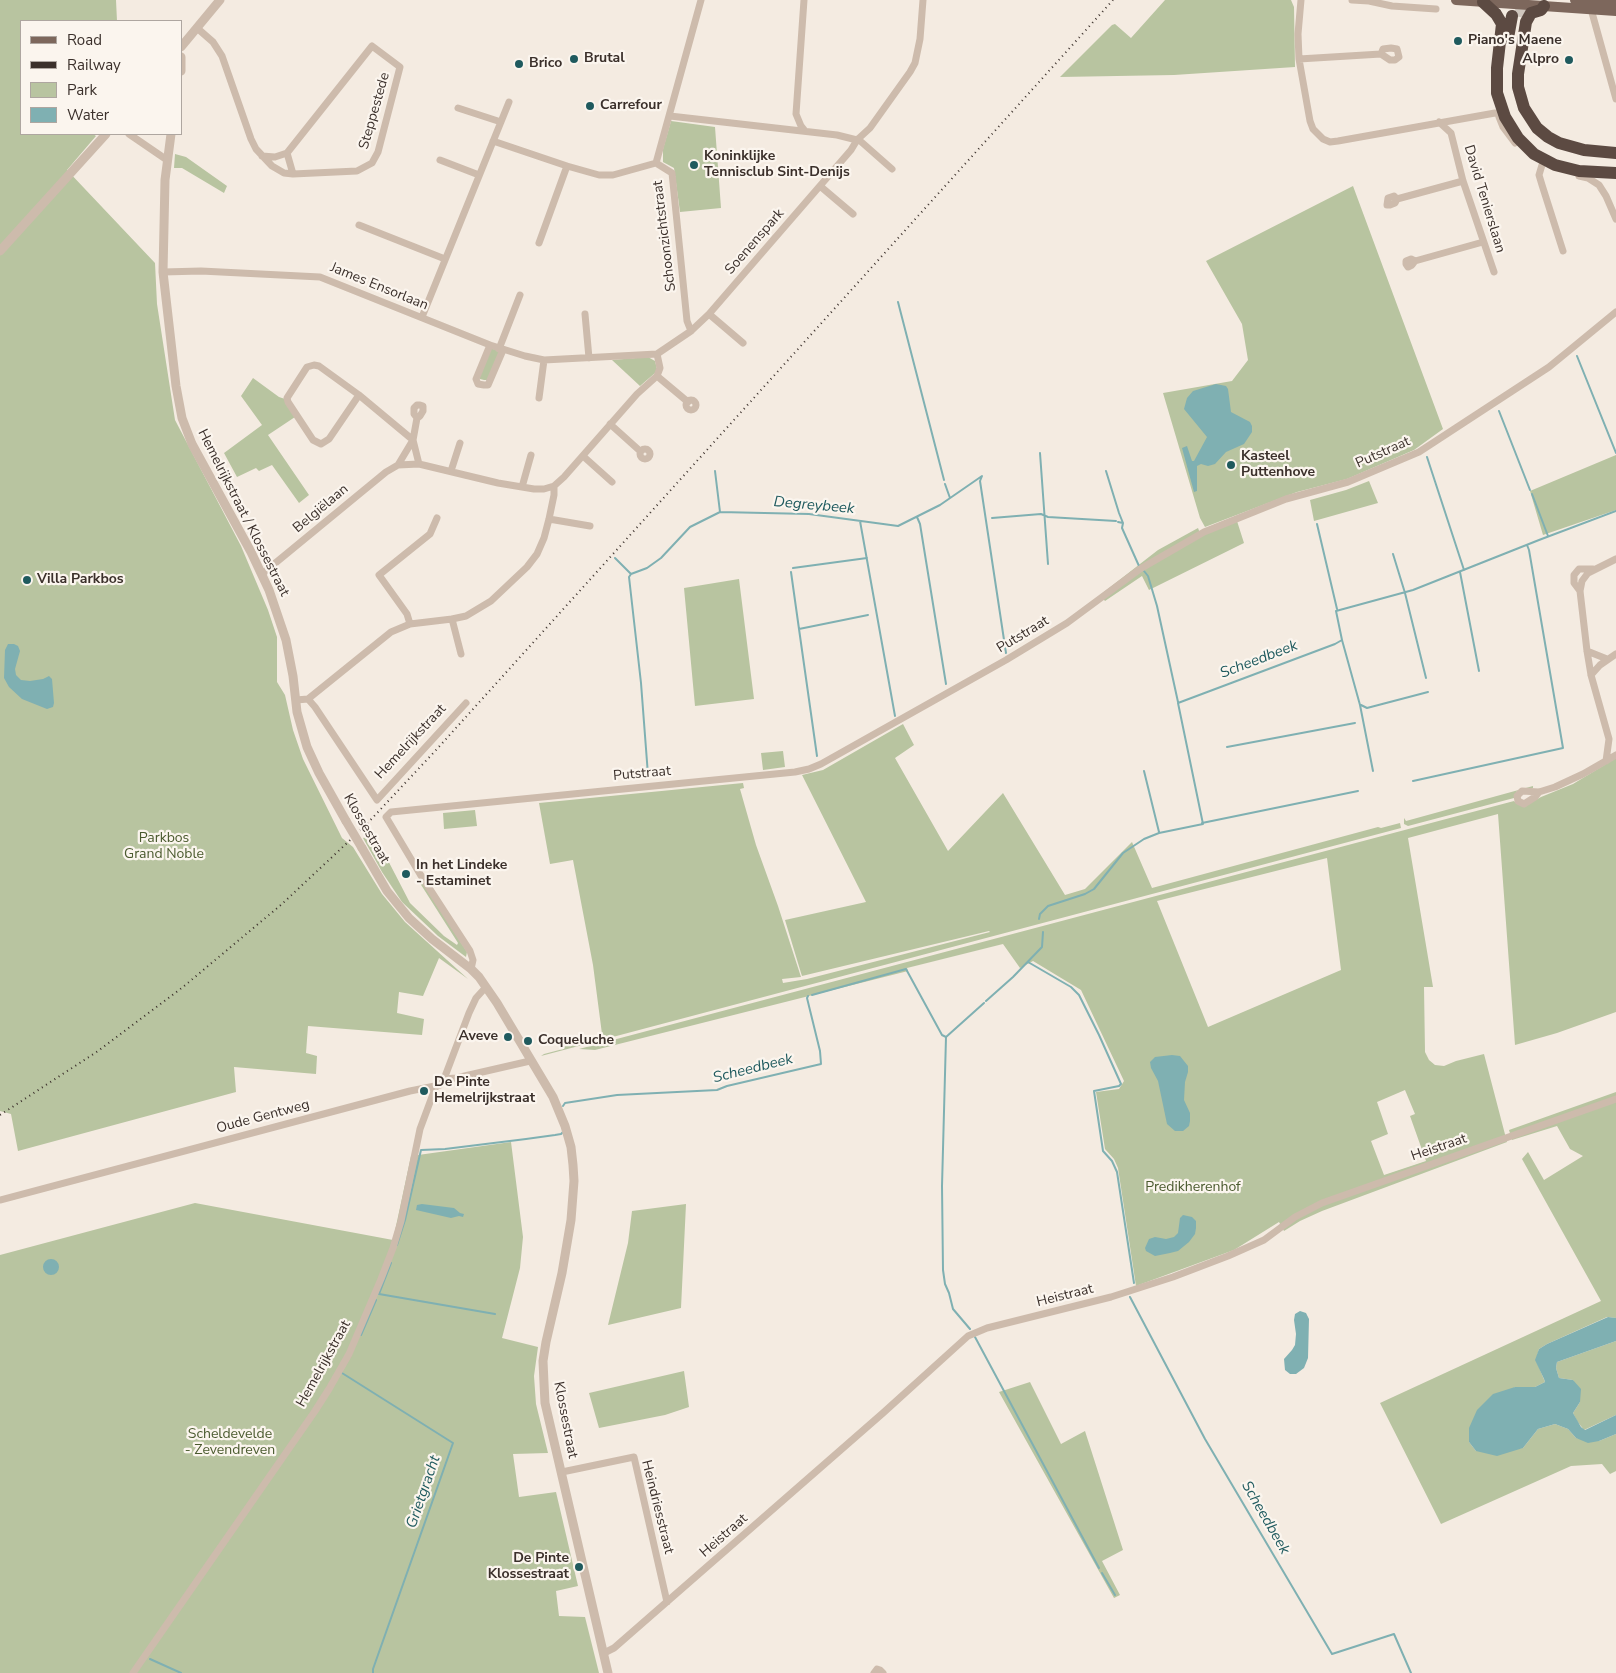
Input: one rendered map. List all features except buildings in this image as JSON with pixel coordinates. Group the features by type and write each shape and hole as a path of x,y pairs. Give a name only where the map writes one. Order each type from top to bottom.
{"highway":[{"path":"1484,2 1496,14 1502,24 1497,68 1497,92 1501,107 1511,129 1534,154 1544,160 1566,169 1616,173"},
{"path":"1544,6 1541,10 1532,14 1526,22 1518,74 1518,87 1524,108 1537,128 1559,143 1578,149 1616,153"},
{"path":"1616,159 1586,157 1562,152 1543,142 1525,122 1516,105 1512,88 1516,16 1504,60 1504,88 1511,114 1518,126 1538,148 1560,159 1585,165 1616,167"}],"main road":[{"path":"1456,0 1616,11"},
{"path":"1576,0 1616,3"}],"street":[{"path":"182,46 220,0"},
{"name":"Schoonzichtstraat","path":"691,331 687,321 672,173 656,163 701,0"},
{"path":"804,0 796,114 800,126 805,131"},
{"name":"Soenenspark","path":"691,331 709,314 870,128 910,72 915,63 920,39 923,0"},
{"path":"1301,0 1298,34 1299,59 1310,121 1317,135 1323,139 1330,142 1338,141 1495,113"},
{"path":"1352,0 1392,6 1436,9"},
{"path":"1591,9 1616,99"},
{"name":"Steppestede","path":"197,28 213,42 222,56 251,139 262,156 272,166 293,174 357,171 372,163 378,152 400,67 372,46 287,153"},
{"path":"1299,59 1381,54"},
{"path":"1497,92 1495,113 1517,145 1542,165 1556,171 1594,180 1602,189 1616,218"},
{"path":"422,317 509,102"},
{"path":"458,108 501,122"},
{"path":"670,116 853,138 892,169"},
{"name":"David Tenierslaan","path":"1455,119 1451,133 1463,180 1494,272"},
{"name":"David Tenierslaan","path":"1439,122 1451,133"},
{"path":"0,251 105,135"},
{"path":"130,135 167,160 171,135"},
{"path":"493,141 599,175 613,175 656,163"},
{"path":"262,156 275,157 287,153 293,174"},
{"name":"Hemelrijkstraat / Klossestraat","path":"167,160 163,223 163,272 176,386 182,418 192,444 269,590 286,640 296,700"},
{"path":"440,160 479,175"},
{"path":"1542,165 1539,174 1563,251"},
{"path":"539,243 567,166"},
{"path":"1397,199 1463,180"},
{"path":"820,186 853,214"},
{"path":"359,224 445,259"},
{"path":"1415,261 1483,242"},
{"name":"James Ensorlaan","path":"163,272 201,271 320,277 490,346 544,360 654,354"},
{"path":"490,346 476,379 478,384 488,384 520,295"},
{"name":"Putstraat","path":"471,969 473,960 470,951 386,817 391,812 557,794 795,772 815,766 900,721 1006,660 1067,623 1140,569 1204,532 1286,499 1348,482 1418,452 1549,367 1616,312"},
{"path":"585,314 589,358"},
{"path":"709,314 743,343"},
{"path":"296,700 308,699 391,632 410,624 466,616 491,601 527,567 537,554 549,519 554,486 637,394 657,376 660,368 654,354 691,331"},
{"path":"540,398 544,360"},
{"path":"359,395 328,439 321,444 314,440 287,398 307,367 314,364 320,366 359,395 414,440"},
{"path":"657,376 688,402"},
{"name":"Belgiëlaan","path":"417,418 414,440 419,464"},
{"path":"610,424 640,451"},
{"name":"Belgiëlaan","path":"262,574 380,476 398,465 414,440"},
{"path":"450,470 460,443"},
{"path":"522,487 531,455"},
{"path":"583,456 612,482"},
{"name":"Belgiëlaan","path":"398,465 419,464 522,487 544,489 554,486"},
{"path":"410,624 407,614 379,575 430,534 437,518"},
{"path":"549,519 590,526"},
{"path":"1606,761 1613,741 1591,674 1580,591 1584,577 1593,569 1616,559"},
{"path":"452,619 461,654"},
{"path":"1587,651 1607,659"},
{"path":"1591,674 1607,659 1616,654"},
{"name":"Hemelrijkstraat","path":"308,699 377,800 466,703"},
{"name":"Klossestraat","path":"296,700 303,734 313,761 387,891 409,918 432,939 471,969"},
{"path":"1539,792 1583,774 1616,755"},
{"path":"444,1079 456,1078 530,1060 486,987 471,969"},
{"path":"436,1086 442,1083 469,1013 476,998 486,987"},
{"name":"Klossestraat","path":"530,1060 560,1111 571,1147 574,1181 573,1198 568,1244 546,1342 543,1368 545,1403 608,1673"},
{"name":"Hemelrijkstraat","path":"132,1673 315,1411 348,1354 381,1279 396,1237 418,1136 436,1086"},
{"name":"Oude Gentweg","path":"0,1200 410,1091 436,1086"},
{"name":"Heistraat","path":"604,1653 614,1648 667,1602 968,1336 986,1328 1111,1297 1173,1277 1264,1240 1295,1216 1322,1203 1616,1098"},
{"name":"Heindriesstraat","path":"562,1472 634,1457 667,1602"},
{"path":"874,1673 877,1669 883,1673"}],"green space":[{"name":"Parkbos Grand Noble","path":"0,0 116,0 117,20 20,20 20,135 96,136 67,170 155,263 157,304 175,420 241,546 268,610 277,637 277,682 285,695 293,730 303,759 342,838 353,847 382,894 405,922 468,979 439,958 423,996 399,992 397,1013 424,1019 422,1035 308,1026 306,1053 317,1056 316,1074 234,1067 236,1092 18,1151 11,1114 0,1111"},
{"path":"1165,0 1291,0 1294,7 1295,67 1174,75 1060,77 1112,25 1115,24 1131,38"},
{"name":"Koninklijke Tennisclub Sint-Denijs","path":"671,121 715,127 721,208 680,212 674,168 663,162 663,149"},
{"path":"175,154 186,157 227,186 224,193 182,168 174,168"},
{"path":"1353,186 1443,429 1414,450 1347,479 1297,492 1205,527 1200,518 1163,393 1232,381 1248,360 1242,324 1206,261"},
{"path":"491,348 499,353 488,380 480,379 479,376"},
{"path":"648,357 655,361 657,369 640,386 612,360"},
{"path":"253,378 279,397 285,399 295,417 268,435 309,495 299,503 272,465 259,471 256,468 237,477 224,453 262,425 241,396"},
{"path":"1616,455 1616,510 1543,535 1530,491"},
{"path":"1369,481 1378,503 1314,521 1310,500 1346,490"},
{"path":"1237,521 1244,543 1149,590 1142,576 1105,601 1100,595 1158,550 1198,528 1201,536"},
{"path":"739,579 754,699 695,706 684,588"},
{"path":"903,724 914,745 895,758 948,851 1003,793 1065,895 1085,889 1132,842 1152,888 1378,827 1381,828 1400,823 1401,828 541,1056 563,1049 565,1044 602,1034 593,965 573,860 550,864 539,803 743,783 744,788 740,789 756,845 801,977 782,979 783,983 807,979 990,932 802,976 785,920 866,902 802,775 823,770"},
{"path":"783,751 785,767 763,770 761,753"},
{"name":"Predikherenhof","path":"1616,758 1616,1012 1557,1033 1515,1045 1498,814 1408,838 1433,987 1424,987 1425,1052 1429,1060 1435,1065 1444,1066 1484,1054 1507,1142 1322,1211 1284,1231 1279,1222 1234,1250 1136,1286 1118,1168 1114,1159 1105,1149 1096,1092 1119,1089 1124,1081 1081,990 1033,961 1020,968 1003,944 907,968 908,971 595,1050 579,1049 1514,801 1517,804 1532,802 1573,784","holes":["1327,858 1341,970 1208,1027 1157,901","1405,1090 1415,1114 1410,1116 1426,1161 1384,1175 1371,1141 1388,1134 1377,1102"]},
{"path":"1533,786 1533,788 1517,791 1514,798 1408,826 1404,824 1404,818 1406,821"},
{"path":"475,810 477,826 444,829 443,813"},
{"path":"370,836 379,843 410,903 444,936 457,945 458,943 418,880 421,880 467,952 466,957 438,936 402,902 363,838"},
{"path":"1616,1092 1616,1318 1607,1317 1539,1349 1536,1360 1545,1382 1535,1387 1515,1387 1469,1429 1469,1442 1476,1451 1523,1448 1538,1429 1555,1424 1568,1429 1576,1438 1599,1441 1616,1434 1616,1471 1610,1474 1602,1464 1571,1466 1441,1524 1380,1403 1601,1301 1522,1159 1528,1152 1544,1180 1583,1156 1570,1149 1557,1126 1512,1140 1509,1130"},
{"name":"Scheldevelde - Zevendreven","path":"511,1142 523,1237 520,1268 502,1338 538,1347 534,1376 536,1404 548,1453 513,1454 519,1497 556,1492 578,1586 556,1591 559,1616 585,1617 599,1673 0,1673 0,1255 195,1203 393,1240 411,1156"},
{"path":"686,1204 681,1308 608,1325 628,1243 632,1211"},
{"path":"1616,1341 1616,1415 1584,1430 1573,1413 1580,1402 1573,1380 1559,1378 1556,1368 1557,1362"},
{"path":"684,1371 689,1407 665,1415 599,1428 589,1393"},
{"path":"1030,1382 1061,1444 1085,1431 1123,1550 1102,1561 1120,1595 1114,1598 999,1392"}],"water":[{"path":"1216,384 1226,386 1231,412 1250,422 1252,432 1244,444 1226,452 1215,464 1208,466 1201,464 1197,466 1197,491 1194,492 1182,448 1187,446 1192,461 1194,461 1207,437 1184,409 1187,398 1193,391"},
{"path":"8,644 18,646 20,651 15,669 16,675 21,680 30,681 49,676 52,679 53,707 47,709 22,699 9,687 4,678 5,650"},
{"path":"1180,1056 1188,1066 1184,1100 1190,1113 1190,1121 1189,1126 1183,1131 1175,1131 1167,1124 1158,1081 1150,1062 1155,1057"},
{"path":"417,1205 454,1208 464,1214 463,1217 451,1218 416,1210"},
{"path":"1183,1215 1192,1217 1196,1221 1195,1234 1189,1242 1178,1251 1170,1253 1155,1256 1146,1251 1145,1248 1149,1239 1155,1237 1166,1239 1174,1237 1178,1233 1180,1218"},
{"path":"51,1259 59,1267 51,1275 43,1267"},
{"path":"1300,1311 1306,1313 1309,1319 1308,1358 1304,1368 1296,1374 1290,1374 1285,1370 1284,1359 1295,1345 1294,1320 1295,1314"},
{"path":"1608,1317 1616,1318 1616,1341 1557,1362 1556,1368 1559,1378 1573,1380 1581,1389 1580,1402 1573,1413 1581,1427 1585,1430 1616,1415 1616,1434 1588,1443 1576,1438 1568,1429 1555,1424 1538,1429 1523,1448 1497,1456 1476,1451 1469,1442 1469,1428 1477,1410 1493,1394 1515,1387 1535,1387 1545,1382 1535,1360 1539,1349"}],"waterway":[{"path":"898,302 944,480"},
{"path":"1577,356 1616,453"},
{"path":"1499,411 1530,490"},
{"path":"1040,453 1048,564"},
{"path":"1427,457 1464,570"},
{"path":"715,471 720,512"},
{"path":"1106,471 1123,523"},
{"name":"Degreybeek","path":"615,558 631,574 647,568 661,558 690,527 720,512 809,514 898,526 940,505 982,476 980,481 1006,653"},
{"path":"945,484 950,498"},
{"path":"1532,494 1548,536"},
{"name":"Scheedbeek","path":"1039,919 1040,914 1048,906 1085,894 1094,889 1123,853 1144,839 1159,833 1203,824 1178,703 1342,640 1336,611 1413,590 1616,511"},
{"name":"Degreybeek","path":"992,518 1041,514 1048,517 1116,521"},
{"path":"917,517 920,524 946,684"},
{"path":"860,521 895,716"},
{"name":"Degreybeek","path":"1118,522 1123,523 1122,528 1139,566"},
{"path":"1317,524 1337,609"},
{"path":"1413,781 1563,748 1527,545"},
{"path":"1393,554 1405,593 1426,678"},
{"path":"793,568 867,558"},
{"name":"Degreybeek","path":"1144,571 1148,576 1157,606 1178,702"},
{"path":"791,572 799,629 868,615"},
{"path":"1460,572 1479,671"},
{"path":"631,574 629,577 641,683 648,775"},
{"path":"799,629 817,756"},
{"path":"1342,640 1360,705 1373,771"},
{"path":"1361,705 1367,708 1428,692"},
{"path":"1227,747 1355,723"},
{"path":"1144,771 1159,832"},
{"path":"1202,823 1358,791"},
{"name":"Scheedbeek","path":"986,1001 1042,947 1043,932"},
{"path":"1028,962 1071,987 1079,995 1121,1084 1094,1091 1103,1151 1112,1161 1117,1172 1134,1283"},
{"name":"Scheedbeek","path":"812,995 906,969 942,1035 946,1037"},
{"name":"Scheedbeek","path":"563,1106 565,1103 617,1095 717,1090 821,1064 808,996"},
{"name":"Scheedbeek","path":"946,1037 984,1003"},
{"path":"946,1037 942,1186 943,1270 945,1284 953,1309 970,1329"},
{"name":"Scheedbeek","path":"397,1245 405,1220 421,1150 445,1149 526,1139 561,1134 563,1132"},
{"path":"391,1263 379,1294 495,1314"},
{"name":"Scheedbeek","path":"1130,1297 1205,1439 1332,1654 1394,1634 1411,1673"},
{"path":"361,1335 376,1300"},
{"path":"975,1337 1099,1568"},
{"name":"Grietgracht","path":"342,1373 453,1443 373,1673"},
{"path":"1102,1573 1115,1595"},
{"path":"150,1659 181,1673"}],"tunnel":[{"path":"1520,17 1523,0"}],"railway":[{"path":"0,1115 98,1051 183,987 282,904 363,828 437,749 1113,0"}],"place":[{"name":"Piano's Maene","path":"1458,41"},
{"name":"Brutal","path":"574,59"},
{"name":"Alpro","path":"1569,60"},
{"name":"Brico","path":"519,64"},
{"name":"Carrefour","path":"590,106"},
{"name":"Koninklijke Tennisclub Sint-Denijs","path":"694,165"},
{"name":"Kasteel Puttenhove","path":"1231,465"},
{"name":"Villa Parkbos","path":"27,580"},
{"name":"In het Lindeke - Estaminet","path":"406,874"},
{"name":"Aveve","path":"508,1037"},
{"name":"Coqueluche","path":"528,1041"},
{"name":"De Pinte Hemelrijkstraat","path":"424,1091"},
{"name":"De Pinte Klossestraat","path":"579,1567"}]}
